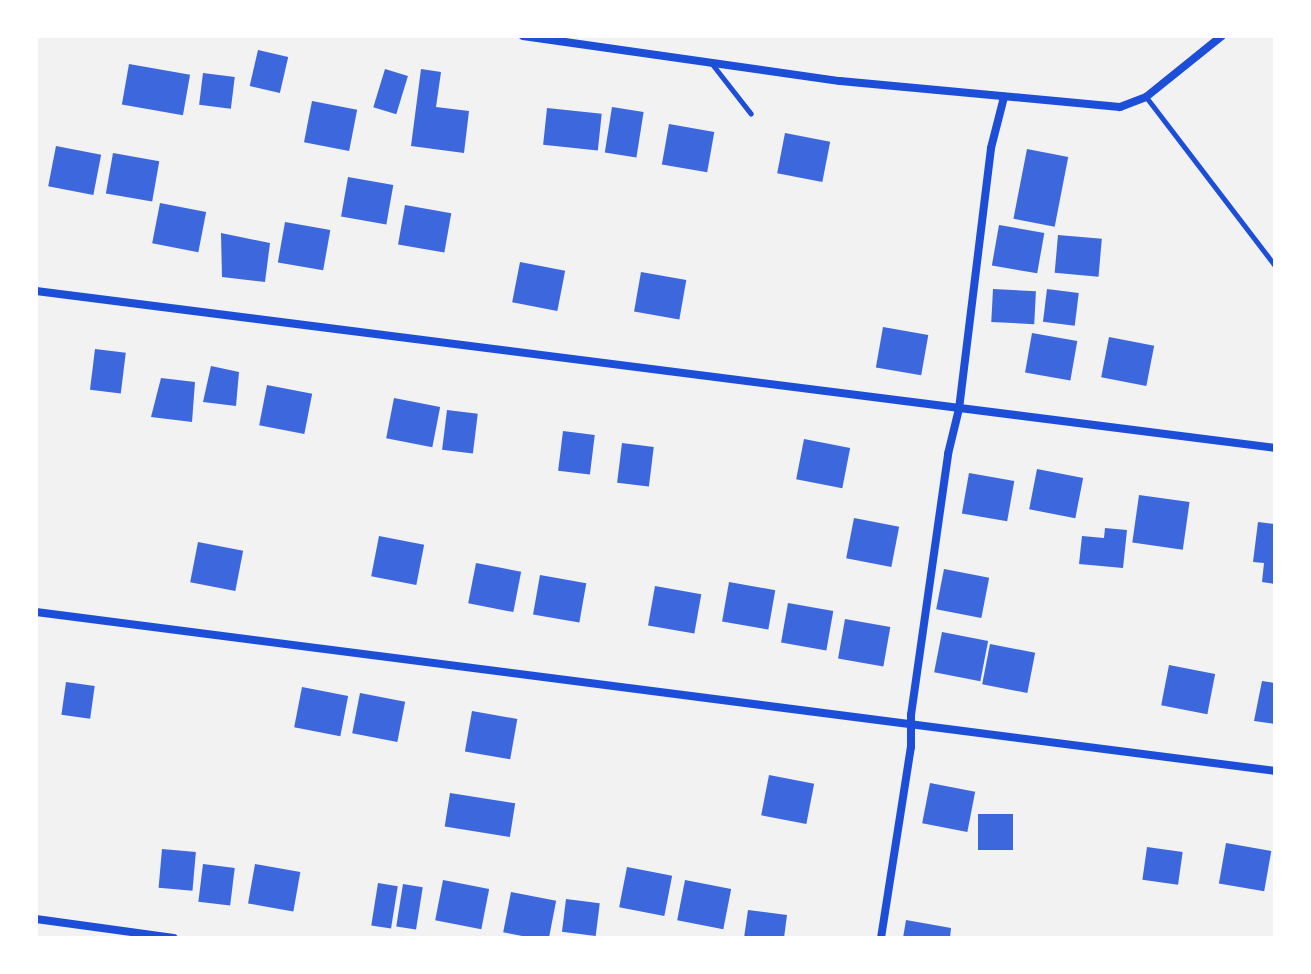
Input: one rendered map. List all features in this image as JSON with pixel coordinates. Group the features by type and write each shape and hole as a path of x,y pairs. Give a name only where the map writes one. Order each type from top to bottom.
{"street":[{"path":"523,36 840,81 1120,107 1146,97 1222,36"},
{"path":"881,938 948,454 959,409 989,163 1004,97"},
{"path":"36,291 1275,448"},
{"path":"36,612 1275,771"},
{"path":"36,919 174,938"}],"lane":[{"path":"711,62 751,114"},
{"path":"1146,97 1275,266"}],"building":[{"path":"258,50 288,57 280,93 250,86"},
{"path":"129,64 190,75 183,115 122,104"},
{"path":"385,69 408,76 396,114 373,107"},
{"path":"421,69 441,72 436,107 469,111 464,153 411,146"},
{"path":"203,73 235,77 231,109 199,105"},
{"path":"312,101 357,110 349,151 304,142"},
{"path":"612,107 644,112 636,157 605,152"},
{"path":"547,108 602,114 598,151 543,145"},
{"path":"669,124 714,132 707,172 662,164"},
{"path":"785,133 830,142 822,182 777,173"},
{"path":"56,146 101,155 93,195 48,186"},
{"path":"1027,149 1068,157 1055,227 1013,219"},
{"path":"113,153 159,161 152,202 106,193"},
{"path":"348,177 393,185 386,224 341,216"},
{"path":"160,203 206,212 198,252 152,243"},
{"path":"405,205 451,213 444,253 398,244"},
{"path":"285,222 330,230 323,270 278,262"},
{"path":"999,225 1044,233 1037,273 992,265"},
{"path":"221,233 270,243 265,282 222,277"},
{"path":"1058,235 1102,239 1099,277 1055,273"},
{"path":"520,262 565,271 557,311 512,302"},
{"path":"641,272 686,280 679,319 634,311"},
{"path":"993,289 1036,291 1034,324 991,322"},
{"path":"1047,289 1079,293 1075,326 1043,322"},
{"path":"883,327 928,335 921,375 876,367"},
{"path":"1032,333 1077,341 1070,380 1025,372"},
{"path":"1109,337 1154,346 1146,386 1101,377"},
{"path":"95,349 126,353 121,393 90,390"},
{"path":"211,366 239,372 236,406 203,402"},
{"path":"161,378 195,382 192,422 151,417"},
{"path":"267,385 312,394 304,434 259,425"},
{"path":"394,398 440,407 432,447 386,438"},
{"path":"447,410 478,414 473,453 442,450"},
{"path":"563,431 595,435 590,475 558,471"},
{"path":"804,439 850,448 842,488 796,479"},
{"path":"622,443 654,447 649,487 617,483"},
{"path":"1037,469 1083,478 1075,518 1029,509"},
{"path":"969,473 1014,481 1007,521 962,513"},
{"path":"1139,495 1190,502 1183,550 1132,543"},
{"path":"854,518 899,527 891,567 846,558"},
{"path":"1258,522 1275,524 1275,584 1262,582 1264,563 1253,562"},
{"path":"1105,528 1127,530 1123,568 1079,564 1082,536 1104,538"},
{"path":"379,536 424,545 416,585 371,576"},
{"path":"198,542 243,551 235,591 190,582"},
{"path":"476,563 521,572 513,612 468,603"},
{"path":"944,569 989,578 981,618 936,609"},
{"path":"540,575 586,583 579,623 533,614"},
{"path":"729,582 775,590 768,630 722,621"},
{"path":"655,586 701,594 694,634 648,625"},
{"path":"788,603 833,611 826,650 781,642"},
{"path":"845,619 890,627 883,666 838,658"},
{"path":"942,632 988,641 980,681 934,672"},
{"path":"990,644 1035,653 1027,693 982,684"},
{"path":"1169,665 1215,674 1207,714 1161,705"},
{"path":"1262,681 1275,683 1275,724 1254,721"},
{"path":"66,682 95,686 90,719 61,715"},
{"path":"302,687 348,696 340,736 294,727"},
{"path":"360,693 405,702 397,742 352,733"},
{"path":"472,711 517,719 510,759 465,751"},
{"path":"769,775 814,784 806,824 761,815"},
{"path":"930,783 975,792 967,832 922,823"},
{"path":"450,793 515,803 510,837 445,827"},
{"path":"978,814 1013,814 1013,850 978,850"},
{"path":"1226,843 1271,851 1264,891 1219,883"},
{"path":"1147,847 1183,852 1178,885 1142,880"},
{"path":"162,849 196,852 192,891 159,888"},
{"path":"203,864 235,868 230,906 198,902"},
{"path":"255,864 300,872 293,911 248,903"},
{"path":"627,867 672,876 664,916 619,907"},
{"path":"443,880 489,889 481,929 435,920"},
{"path":"685,880 731,889 723,929 677,920"},
{"path":"378,883 398,886 391,929 371,925"},
{"path":"403,884 423,887 416,930 396,926"},
{"path":"511,892 556,901 549,938 503,932"},
{"path":"566,899 600,903 596,936 562,932"},
{"path":"748,910 787,915 784,938 744,938"},
{"path":"906,920 951,928 950,938 903,938"}]}
